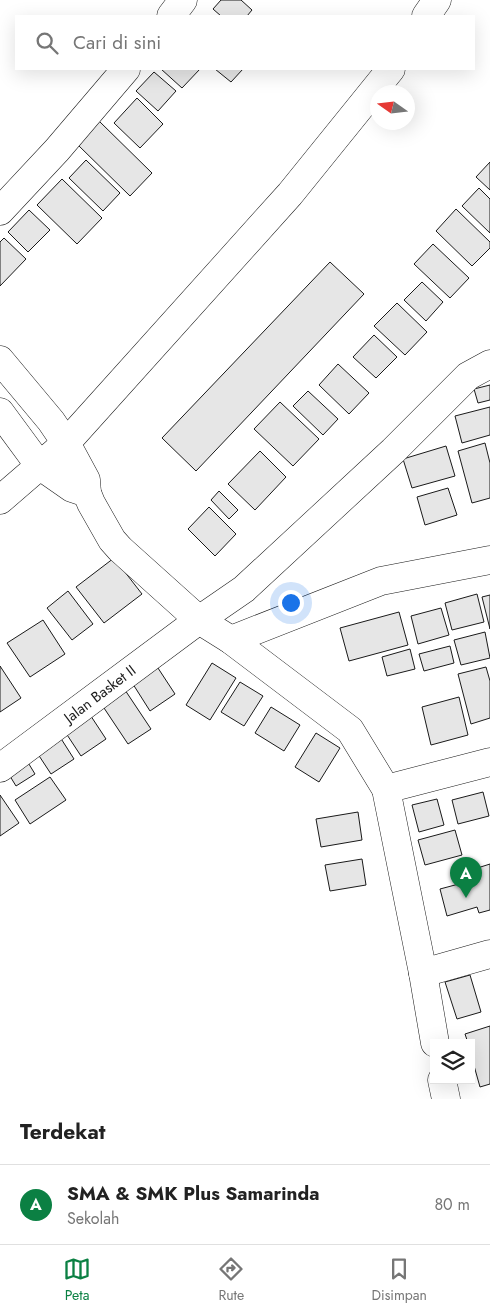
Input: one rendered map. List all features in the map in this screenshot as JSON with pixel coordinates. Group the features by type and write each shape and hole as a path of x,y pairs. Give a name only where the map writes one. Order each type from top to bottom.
{"street":[{"path":"171,15 183,0"},
{"path":"427,15 437,0"},
{"path":"0,211 57,150 125,70"},
{"path":"0,500 66,443 290,194 390,70"},
{"path":"0,360 51,421 66,443 86,480 87,492 112,540 200,620 230,640 350,730 386,788 434,1039"},
{"name":"Jalan Basket II","path":"0,768 244,589 393,451 468,376 490,364"},
{"path":"0,412 39,465 72,488 87,492"},
{"path":"230,640 381,581 490,560"},
{"path":"386,788 490,762"},
{"path":"423,973 490,954"},
{"path":"443,1084 446,1099"}],"building":[{"path":"221,0 241,0 252,10 248,15 220,15 213,9"},
{"path":"162,70 199,70 182,88"},
{"path":"216,70 242,70 231,82"},
{"path":"154,72 176,91 158,111 136,91"},
{"path":"137,98 163,124 140,148 114,123"},
{"path":"99,121 152,173 130,196 77,144"},
{"path":"86,160 120,193 103,211 69,178"},
{"path":"490,162 490,190 476,177"},
{"path":"62,179 102,218 77,244 37,205"},
{"path":"479,188 490,199 490,233 462,206"},
{"path":"456,209 490,242 490,248 472,266 436,231"},
{"path":"29,210 50,230 28,252 8,232"},
{"path":"4,238 26,259 0,286 0,242"},
{"path":"433,244 469,278 450,298 414,264"},
{"path":"330,262 364,294 196,471 162,438"},
{"path":"422,282 443,302 426,321 404,300"},
{"path":"397,303 427,332 405,355 374,326"},
{"path":"374,335 397,357 376,378 353,357"},
{"path":"338,364 369,393 349,414 319,385"},
{"path":"490,385 490,400 478,403 474,389"},
{"path":"308,391 338,419 323,435 293,406"},
{"path":"280,402 319,439 293,466 254,429"},
{"path":"490,407 490,435 462,443 455,416"},
{"path":"485,443 490,463 490,498 472,503 458,451"},
{"path":"446,446 455,476 412,488 403,459"},
{"path":"260,451 286,477 255,510 228,484"},
{"path":"448,488 457,515 425,525 417,497"},
{"path":"219,491 238,510 229,519 211,500"},
{"path":"209,507 236,534 215,556 188,529"},
{"path":"114,558 142,594 104,623 76,587"},
{"path":"68,591 93,624 72,640 47,608"},
{"path":"477,594 484,622 452,630 445,603"},
{"path":"490,595 490,629 482,597"},
{"path":"441,608 449,635 418,644 411,616"},
{"path":"399,612 408,645 349,661 340,628"},
{"path":"43,620 65,654 30,677 7,643"},
{"path":"485,632 490,658 461,665 454,640"},
{"path":"450,646 454,663 424,671 419,654"},
{"path":"410,649 415,669 387,676 382,657"},
{"path":"212,663 236,678 210,720 186,705"},
{"path":"156,665 175,694 150,711 131,681"},
{"path":"0,666 21,698 0,712"},
{"path":"486,667 490,681 490,718 471,724 458,674"},
{"path":"119,681 151,729 128,744 96,696"},
{"path":"240,682 263,696 244,726 221,712"},
{"path":"459,697 468,735 431,745 422,707"},
{"path":"79,698 106,739 81,756 54,715"},
{"path":"271,707 300,725 284,751 255,733"},
{"path":"53,726 74,759 51,774 30,742"},
{"path":"316,733 340,748 319,782 295,767"},
{"path":"24,756 35,774 16,786 5,768"},
{"path":"50,777 66,800 30,824 15,800"},
{"path":"483,792 489,816 458,824 452,800"},
{"path":"0,795 19,823 0,836"},
{"path":"437,799 444,825 419,832 412,805"},
{"path":"358,812 362,840 321,847 316,819"},
{"path":"455,830 462,855 425,865 418,840"},
{"path":"362,859 366,885 330,891 325,865"},
{"path":"490,864 490,910 479,913 477,907 447,916 440,889 470,881 468,871"},
{"path":"470,975 481,1012 457,1019 445,982"},
{"path":"490,1026 490,1084 480,1087 475,1069 475,1039 467,1039 465,1034"}],"place":[{"name":"SMA & SMK Plus Samarinda","path":"466,898"}]}
